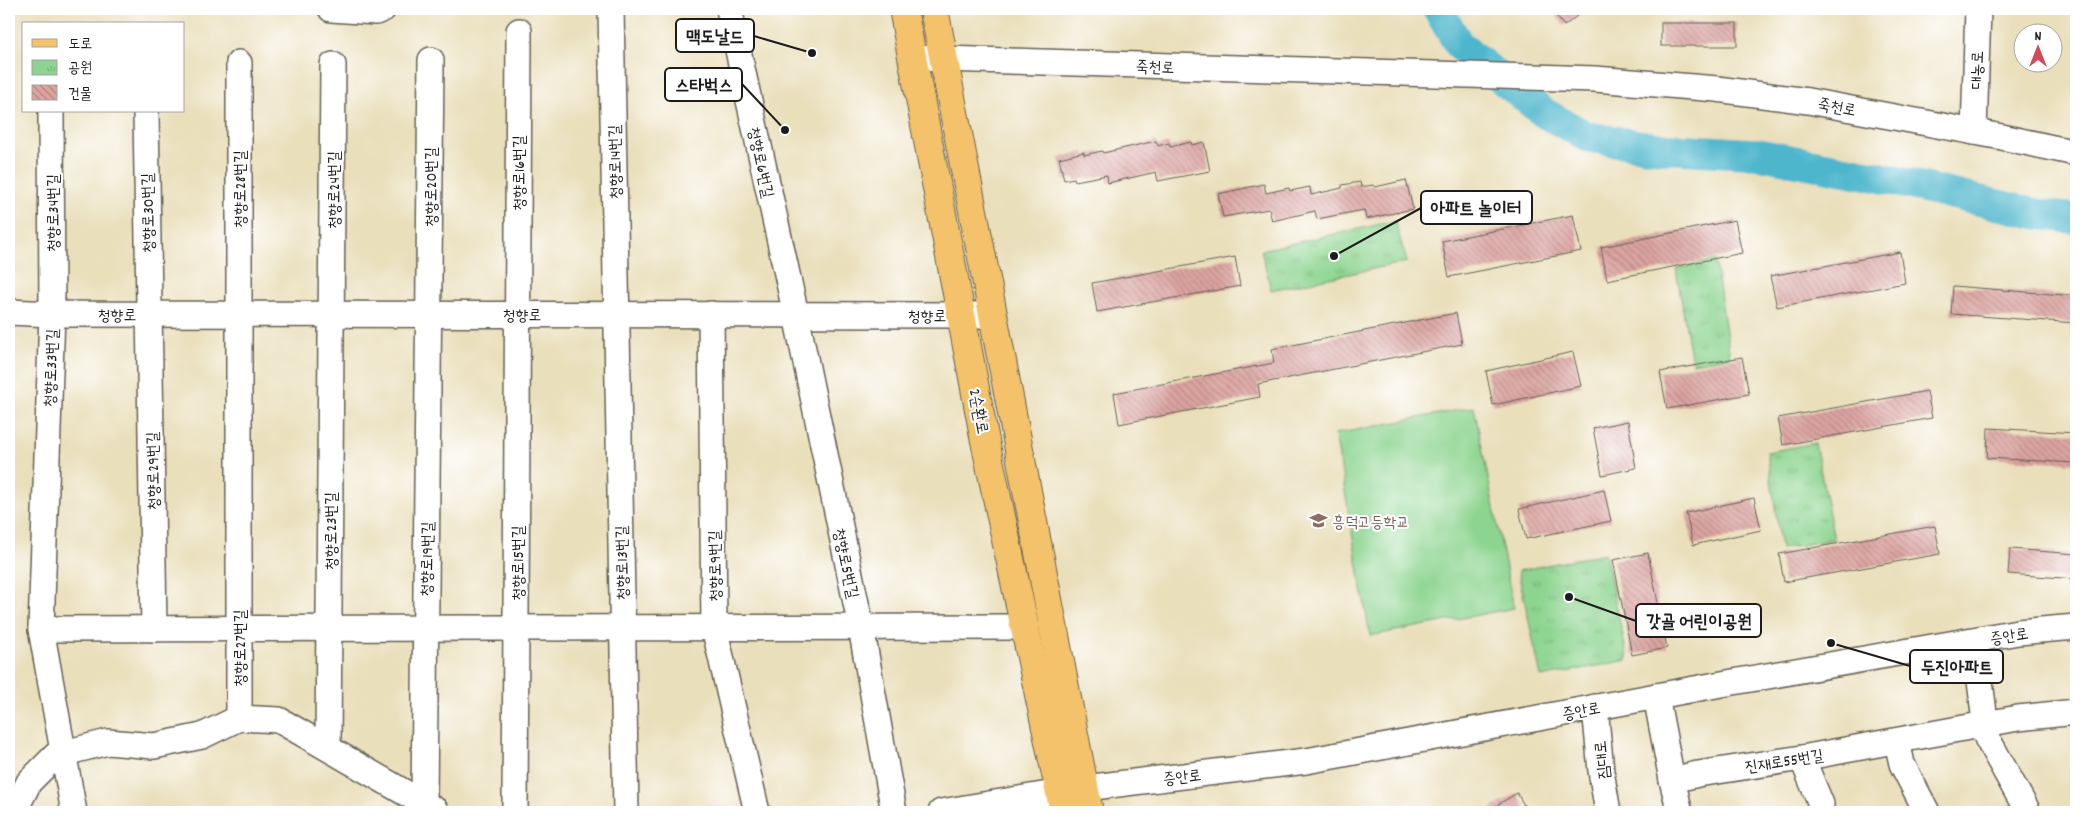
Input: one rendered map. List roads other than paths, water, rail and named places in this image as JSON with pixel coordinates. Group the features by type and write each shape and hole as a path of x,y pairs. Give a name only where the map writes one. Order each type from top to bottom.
{"main road":[{"name":"2순환로","path":"903,9 985,442 1025,627 1074,801"},
{"name":"2순환로","path":"934,9 992,315 1074,801"}],"street":[{"path":"333,9 376,12 383,9"},
{"name":"청향로14번길","path":"611,9 617,314"},
{"name":"청향로6번길","path":"729,9 796,315"},
{"name":"대농로","path":"1974,132 1978,9"},
{"name":"청향로16번길","path":"518,314 519,31"},
{"name":"죽천로","path":"913,58 1595,79 1717,89 1808,101 2076,153"},
{"name":"청향로20번길","path":"429,314 431,60"},
{"name":"청향로28번길","path":"239,63 239,314"},
{"name":"청향로24번길","path":"332,314 334,65"},
{"name":"청향로34번길","path":"52,112 52,314"},
{"name":"청향로30번길","path":"146,112 149,314"},
{"name":"청향로","path":"9,312 52,314 992,315"},
{"name":"청향로33번길","path":"52,314 41,629 74,812"},
{"name":"청향로29번길","path":"149,314 154,629"},
{"name":"청향로27번길","path":"239,314 239,718"},
{"name":"청향로23번길","path":"328,748 332,314"},
{"name":"청향로19번길","path":"429,314 426,628 430,809"},
{"name":"청향로15번길","path":"515,812 518,314"},
{"name":"청향로13번길","path":"617,314 626,812"},
{"name":"청향로9번길","path":"711,314 714,628 757,812"},
{"name":"청향로5번길","path":"796,315 861,627 894,812"},
{"path":"41,629 1025,627"},
{"name":"증안로","path":"941,812 1074,801 1306,761 1595,707 2018,632 2076,627"},
{"path":"1975,640 1987,738 2028,812"},
{"path":"1656,696 1680,812"},
{"name":"짐대로","path":"1595,707 1601,771 1608,812"},
{"name":"진재로55번길","path":"1672,780 2018,718 2076,712"},
{"path":"10,812 16,806 29,782 56,754 108,742 154,746 202,736 239,718 279,720 430,809"},
{"path":"1897,741 1902,764 1927,812"},
{"path":"1802,758 1821,804 1818,812"}],"waterway":[{"path":"1438,9 1459,45 1544,113 1588,137 1658,148 1758,154 1874,176 2037,214 2076,219"}],"place":[{"name":"맥도날드","path":"812,53"},
{"name":"스타벅스","path":"785,130"},
{"name":"아파트 놀이터","path":"1334,256"},
{"name":"흥덕고등학교","path":"1318,521"},
{"name":"갓골 어린이공원","path":"1569,597"},
{"name":"두진아파트","path":"1831,643"}]}
